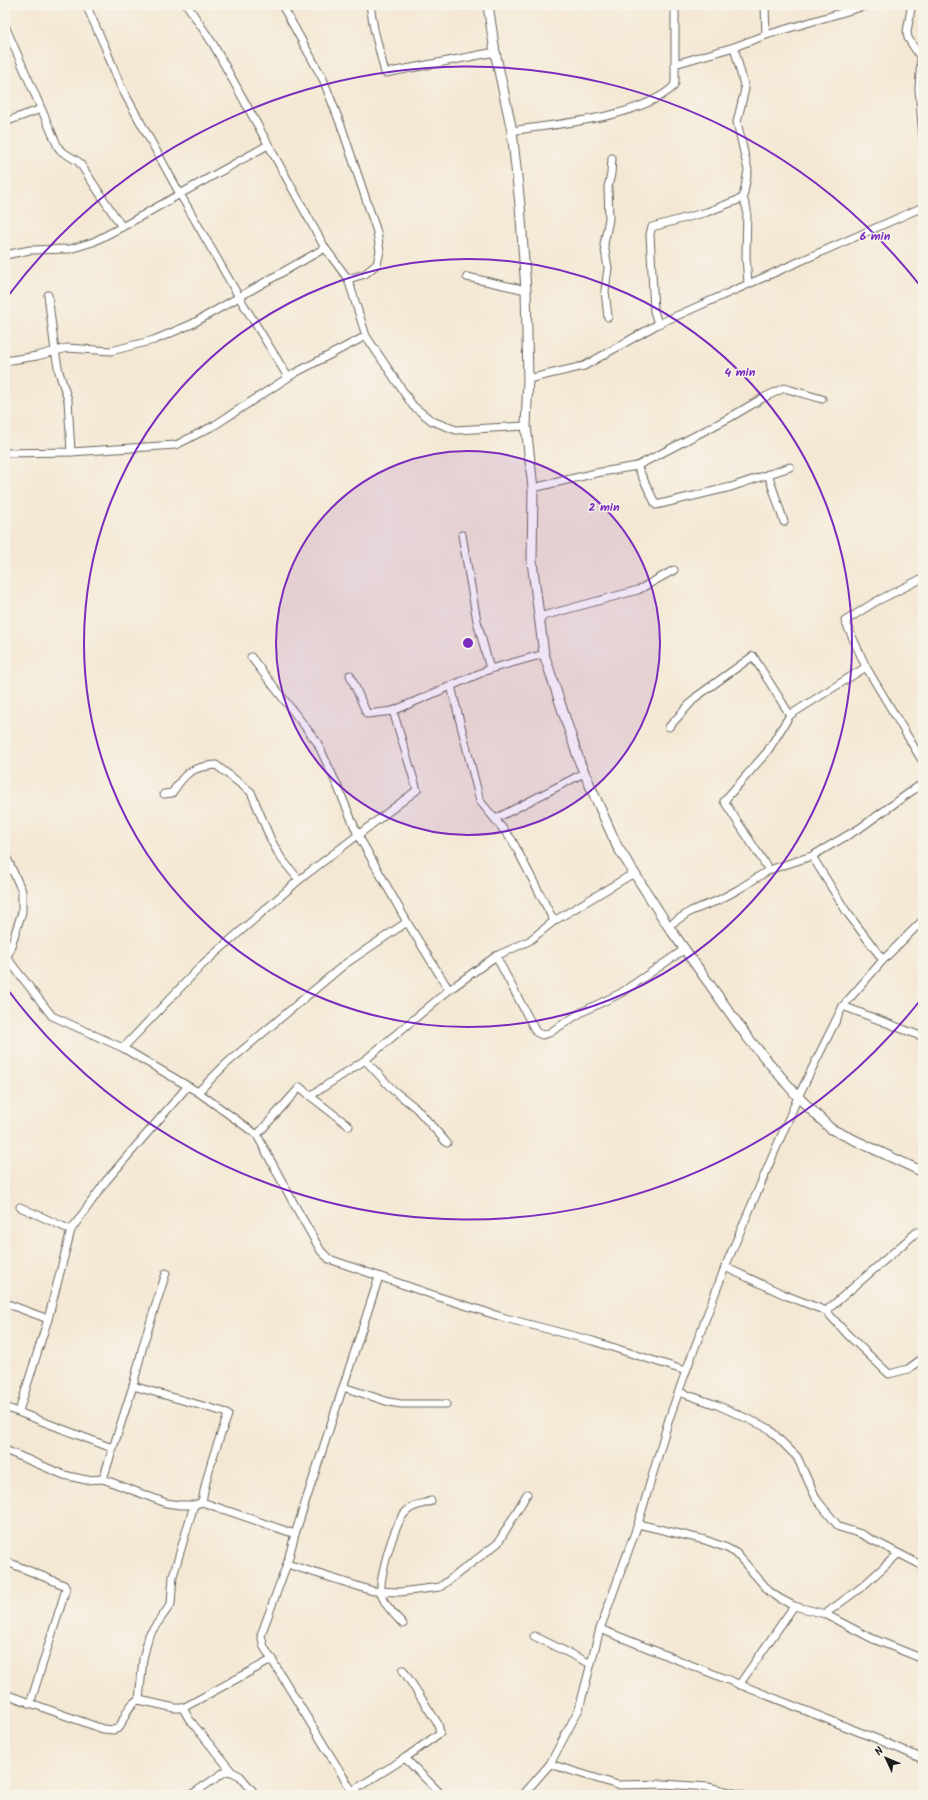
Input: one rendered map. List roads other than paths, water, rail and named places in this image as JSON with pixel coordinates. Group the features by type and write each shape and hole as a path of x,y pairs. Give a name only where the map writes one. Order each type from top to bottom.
{"street":[{"path":"86,5 120,85 239,297 288,377"},
{"path":"187,5 199,26 213,44 325,248 348,279 366,336 413,406 432,421 456,430 526,426"},
{"path":"282,5 323,79 342,128 377,232 380,252 377,264 365,274 348,279"},
{"path":"370,5 375,36 385,73 495,52"},
{"path":"488,5 495,52 512,130 520,205 526,290 528,379 526,426 533,488 532,562 544,654 584,773 617,846 668,926 748,1038 798,1097 831,1130 923,1172"},
{"path":"512,130 608,116 644,106 673,87 675,83 675,5"},
{"path":"765,5 766,34"},
{"path":"675,64 734,47 766,34 868,5"},
{"path":"909,5 911,8 907,32 908,38 921,58 919,89 923,137"},
{"path":"5,26 61,151 79,162 122,227"},
{"path":"734,47 745,89 737,122 748,170 743,198 747,209 746,257 748,284"},
{"path":"5,122 41,109"},
{"path":"5,255 30,250 70,249 93,242 268,145"},
{"path":"608,318 605,290 608,268 604,244 609,219 608,186 611,174 612,158"},
{"path":"658,324 654,311 650,234 652,226 707,212 743,198"},
{"path":"528,379 584,366 658,324 923,207"},
{"path":"5,361 67,348 111,351 154,340 192,324 325,248"},
{"path":"467,277 526,290"},
{"path":"48,295 55,351 68,400 71,452"},
{"path":"5,453 71,452 176,445 215,425 288,377 366,336"},
{"path":"533,488 596,473 637,466 784,388 822,399"},
{"path":"637,466 656,505 731,486 790,466"},
{"path":"768,474 784,522"},
{"path":"462,535 477,621 490,669"},
{"path":"539,617 638,590 674,570"},
{"path":"923,578 875,602 845,621 866,667 923,762"},
{"path":"350,675 367,714 393,711 490,669 544,654"},
{"path":"669,727 696,697 753,656 790,715"},
{"path":"251,658 317,742 358,835 407,922 449,990"},
{"path":"769,870 724,801 767,752 790,715 866,667"},
{"path":"451,686 480,801 512,840 554,921"},
{"path":"123,1048 203,964 299,880 417,790 393,711"},
{"path":"164,794 172,793 182,777 190,772 201,766 216,765 251,792 271,840 281,858 299,880"},
{"path":"494,819 584,773"},
{"path":"668,926 691,911 719,900 739,889 769,870 812,856 860,828 923,783"},
{"path":"5,854 22,892 22,912 6,959 52,1016 123,1048 187,1087 198,1092 257,1135 321,1251 329,1259 498,1316 593,1341 686,1371"},
{"path":"812,856 846,911 883,960"},
{"path":"310,1096 365,1060 449,990 496,956 529,941 554,921 634,873"},
{"path":"523,1795 550,1764 578,1709 600,1629 638,1524 669,1419 686,1371 725,1267 798,1097 843,1006 883,960 923,920"},
{"path":"198,1092 226,1064 345,964 407,922"},
{"path":"496,956 536,1032 542,1035 549,1033 582,1012 617,995 685,949"},
{"path":"843,1006 923,1037"},
{"path":"365,1060 393,1090 416,1108 447,1143"},
{"path":"19,1411 48,1319 71,1230 111,1175 187,1087"},
{"path":"257,1135 300,1087 349,1126"},
{"path":"20,1207 71,1230"},
{"path":"826,1311 916,1232"},
{"path":"725,1267 785,1295 826,1311 848,1335 889,1374 908,1369 923,1358"},
{"path":"103,1478 133,1386 144,1342 166,1273"},
{"path":"379,1277 295,1534 287,1564 261,1635 264,1646 273,1659 349,1793 438,1736 440,1730 403,1670"},
{"path":"5,1303 48,1319"},
{"path":"133,1386 224,1412 228,1415 216,1443 206,1478 202,1502"},
{"path":"343,1387 395,1403 446,1404"},
{"path":"679,1392 717,1406 768,1428 797,1457 818,1500 839,1527 860,1534 923,1566"},
{"path":"5,1407 19,1411 112,1448"},
{"path":"5,1450 64,1475 86,1480 103,1478 166,1503 180,1506 194,1505 202,1502 295,1534"},
{"path":"287,1564 373,1591 400,1592 440,1587 498,1543 527,1494"},
{"path":"403,1624 386,1605 381,1591 386,1558 401,1518 408,1509 431,1501"},
{"path":"140,1700 143,1659 149,1635 171,1604 173,1576 194,1505"},
{"path":"638,1524 705,1540 736,1553 769,1591 794,1606 825,1614 871,1638 923,1659"},
{"path":"825,1614 863,1586 898,1554"},
{"path":"5,1561 64,1585 66,1589 30,1704"},
{"path":"739,1685 794,1606"},
{"path":"600,1629 877,1739 923,1759"},
{"path":"534,1636 590,1663"},
{"path":"5,1694 103,1729 113,1730 119,1728 131,1705 140,1700 175,1708 183,1708 273,1659"},
{"path":"183,1708 189,1719 232,1772"},
{"path":"405,1758 442,1795"},
{"path":"550,1764 618,1785 664,1784 708,1787 742,1795"},
{"path":"191,1795 226,1771 240,1776 256,1795"}]}
